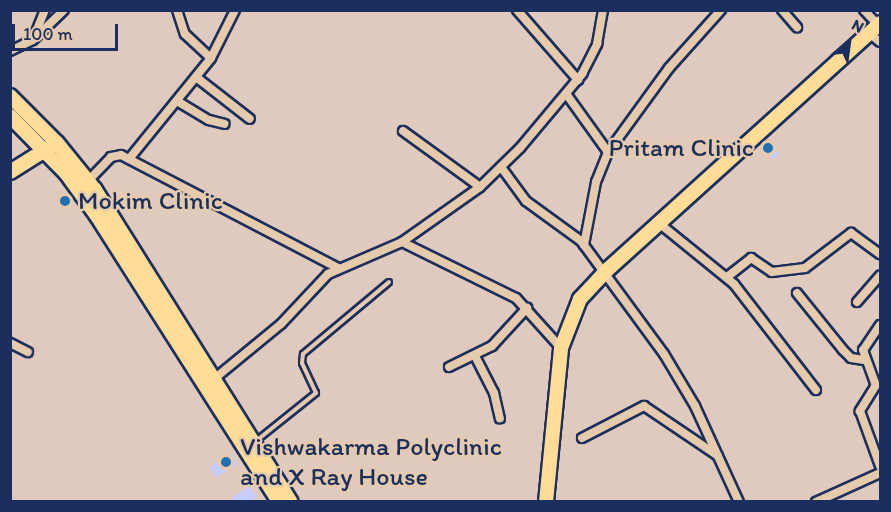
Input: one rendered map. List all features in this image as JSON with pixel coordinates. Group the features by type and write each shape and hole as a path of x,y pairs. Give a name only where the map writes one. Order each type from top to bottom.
{"highway":[{"path":"546,501 561,348 576,307 605,273 877,31"},
{"path":"10,96 51,146 279,501"},
{"path":"10,116 51,146 88,181 137,252 214,380 291,501"},
{"path":"10,172 51,146"}],"street":[{"path":"33,40 45,10"},
{"path":"10,51 33,40 64,10"},
{"path":"177,10 185,34 211,58"},
{"path":"129,159 211,58 235,10"},
{"path":"517,10 578,80"},
{"path":"214,380 281,324 320,281 338,268 402,242 480,187 567,95 578,80 597,44 603,10"},
{"path":"584,245 596,182 608,152 669,68 721,10"},
{"path":"782,10 797,27"},
{"path":"864,10 877,31"},
{"path":"196,77 250,119"},
{"path":"567,95 608,152"},
{"path":"177,101 209,120 225,124"},
{"path":"404,131 480,187"},
{"path":"88,181 111,157 129,159 338,268"},
{"path":"501,167 526,201 584,245 605,273 674,370 739,501"},
{"path":"660,224 696,256 728,277 816,390"},
{"path":"728,277 751,258 772,272 805,268 851,233 880,254"},
{"path":"402,242 510,295 527,308 561,348"},
{"path":"857,302 880,276"},
{"path":"797,293 843,350 851,358 864,360"},
{"path":"449,367 475,356 502,338 527,308"},
{"path":"880,326 862,350 864,360 878,383 860,411 880,466"},
{"path":"10,343 28,352"},
{"path":"475,356 494,393 500,418"},
{"path":"582,438 644,406 719,457"},
{"path":"816,501 880,473"}],"lane":[{"path":"254,443 316,393 302,363 303,354 389,282"}],"building":[{"path":"767,141 779,154 773,160 761,146"},
{"path":"231,454 237,464 216,477 210,467"},
{"path":"249,486 257,497 251,501 235,501 232,498"}],"place":[{"name":"Pritam Clinic","path":"768,148"},
{"name":"Mokim Clinic","path":"65,201"},
{"name":"Vishwakarma Polyclinic and X Ray House","path":"226,462"}]}
